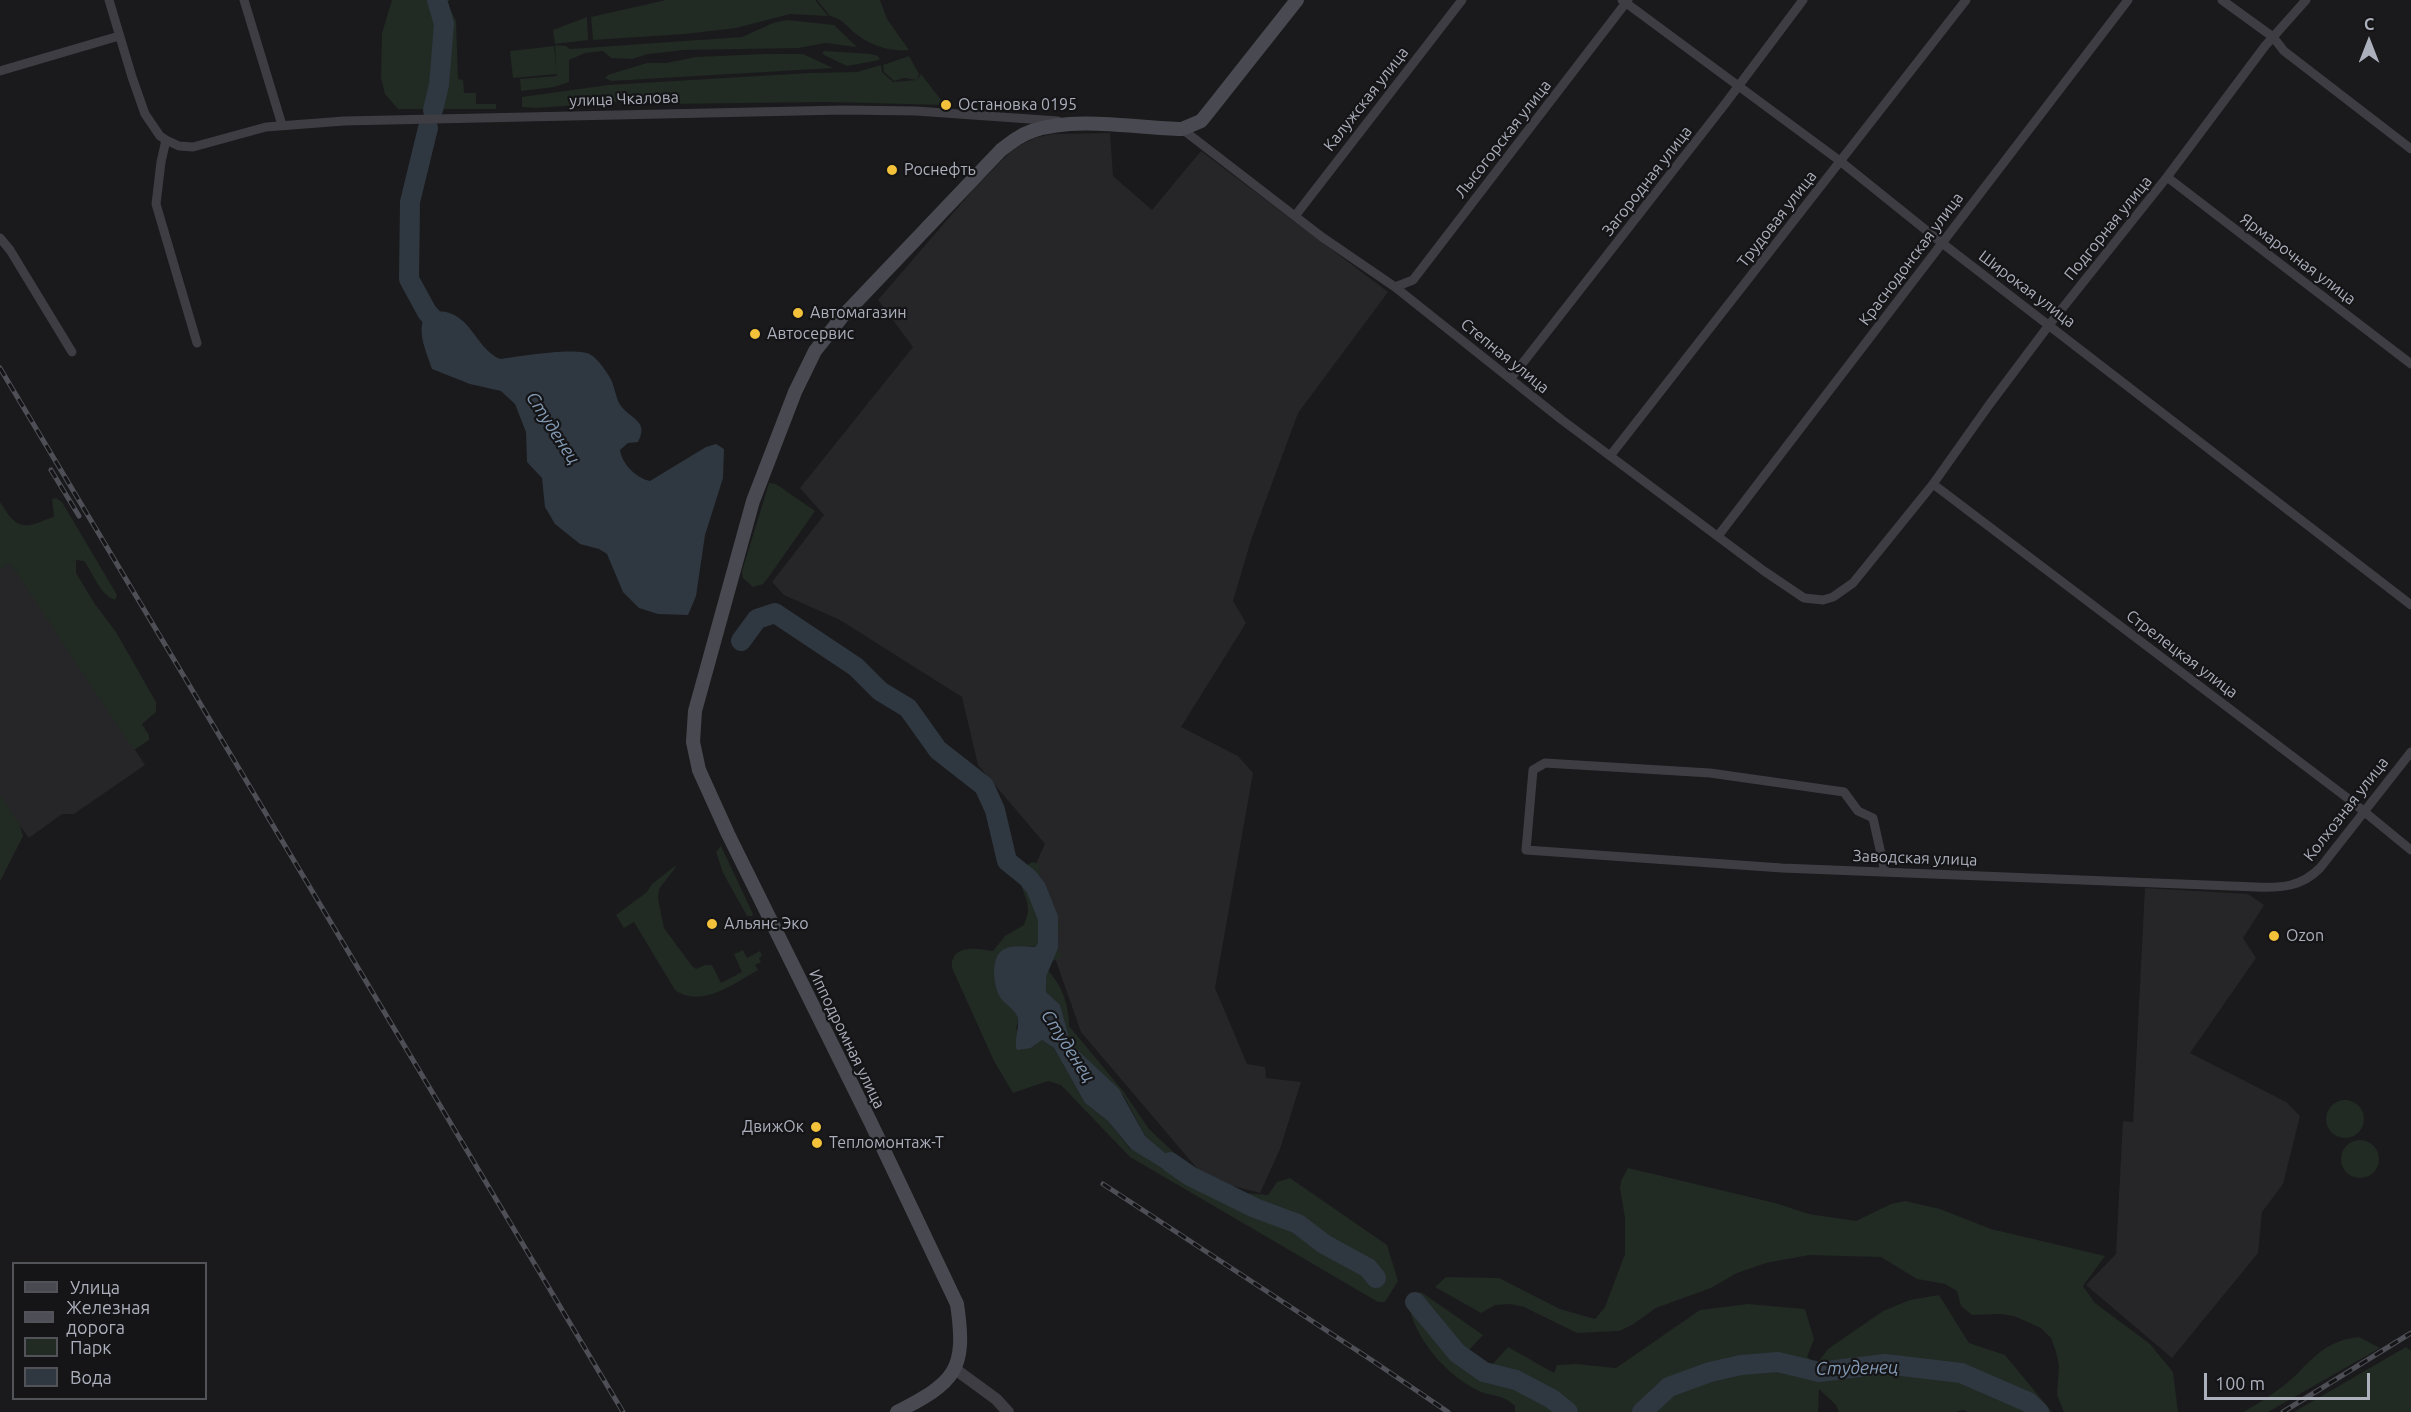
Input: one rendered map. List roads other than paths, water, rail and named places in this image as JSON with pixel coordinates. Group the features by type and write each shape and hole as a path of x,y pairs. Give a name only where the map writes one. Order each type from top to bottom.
{"main road":[{"path":"1182,129 1201,121 1297,0"},
{"name":"Ипподромная улица","path":"955,1369 959,1357 961,1335 957,1304 871,1123 720,818 695,760 693,729 695,711 753,501 795,392 816,351 842,317 1000,150 1018,137 1033,130 1086,124 1182,129"},
{"path":"897,1412 930,1394 948,1380 955,1369"}],"street":[{"path":"109,0 145,114 153,128 166,140 156,204 196,343"},
{"path":"244,0 282,125"},
{"name":"Калужская улица","path":"1295,216 1462,0"},
{"name":"Загородная улица","path":"1512,378 1803,0"},
{"name":"Трудовая улица","path":"1610,456 1966,0"},
{"name":"Краснодонская улица","path":"1718,536 2128,0"},
{"path":"2222,0 2273,37 2283,51 2411,149"},
{"name":"Подгорная улица","path":"1813,600 1833,597 1853,584 1933,484 2049,325 2168,177 2273,37 2306,0"},
{"name":"Широкая улица","path":"1626,1 1738,87 1840,161 1942,243 2411,605"},
{"name":"Лысогорская улица","path":"1395,287 1413,280 1626,1"},
{"path":"0,71 119,36"},
{"name":"улица Чкалова","path":"166,140 179,146 193,147 282,125 344,121 844,110 916,111 1086,124"},
{"name":"Степная улица","path":"1182,129 1232,170 1395,287 1512,378 1520,388 1610,456 1795,593 1813,600"},
{"name":"Ярмарочная улица","path":"2168,177 2411,364"},
{"path":"0,238 10,250 72,352"},
{"name":"Стрелецкая улица","path":"1933,484 2365,812 2411,850"},
{"name":"Колхозная улица","path":"2302,883 2320,868 2411,752"},
{"name":"Заводская улица","path":"1885,872 1873,819 1858,812 1844,792 1710,773 1655,769 1545,763 1533,770 1526,850 1782,868 2271,888 2302,883"},
{"path":"955,1369 996,1399 1008,1412"}],"water":[{"path":"427,312 444,312 455,315 492,354 500,359 561,352 584,353 594,357 611,380 621,406 638,421 642,429 638,442 628,443 620,450 627,465 635,474 645,479 650,481 706,447 716,444 724,449 723,478 705,535 696,596 688,615 658,614 639,608 623,592 607,554 599,549 580,544 555,524 545,507 542,478 527,462 526,432 515,404 501,391 470,384 432,369 422,333"},
{"path":"1039,942 1046,942 1047,945 1046,992 1060,1005 1071,1044 1119,1089 1145,1136 1185,1166 1190,1176 1182,1176 1162,1168 1131,1149 1108,1121 1085,1103 1054,1048 1042,1040 1031,1048 1017,1050 1018,1018 998,992 994,978 995,963 1001,951 1007,948 1035,947"}],"waterway":[{"name":"Студенец","path":"433,110 439,85 444,24 437,0"},
{"name":"Студенец","path":"428,128 410,202 409,279 427,312 444,331"},
{"name":"Студенец","path":"741,641 757,619 775,613 856,667 880,691 908,708 938,750 984,786 995,810 1007,861 1028,878 1036,888 1048,918 1048,946 1038,970"},
{"name":"Студенец","path":"1170,1162 1190,1176 1255,1208 1298,1224 1324,1244 1368,1268 1376,1278"},
{"name":"Студенец","path":"1415,1302 1457,1353 1484,1372 1516,1380 1552,1399 1568,1412"},
{"name":"Студенец","path":"1642,1412 1669,1387 1710,1372 1741,1365 1778,1362 1819,1372 1885,1364 1961,1373 2028,1402 2039,1412"}],"railway":[{"path":"0,368 623,1412"},
{"path":"51,470 79,516"},
{"path":"1103,1184 1448,1412"},
{"path":"2283,1412 2411,1333"}],"place":[{"name":"Остановка 0195","path":"946,105"},
{"name":"Роснефть","path":"892,170"},
{"name":"Автомагазин","path":"798,313"},
{"name":"Автосервис","path":"755,334"},
{"name":"Альянс Эко","path":"712,924"},
{"name":"Ozon","path":"2274,936"},
{"name":"ДвижОк","path":"816,1127"},
{"name":"Тепломонтаж-Т","path":"817,1143"}]}
